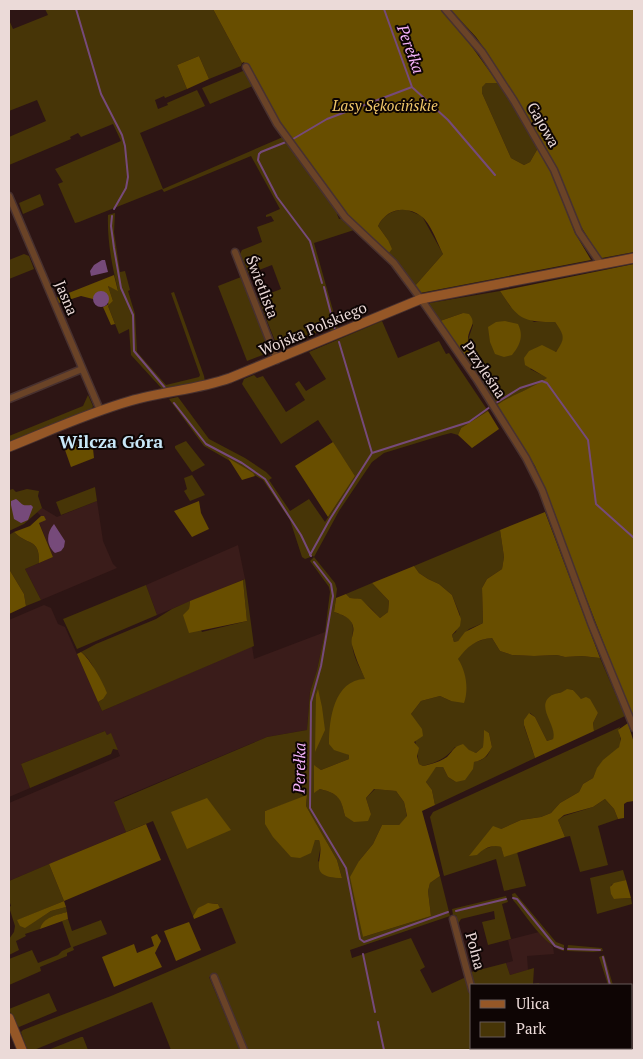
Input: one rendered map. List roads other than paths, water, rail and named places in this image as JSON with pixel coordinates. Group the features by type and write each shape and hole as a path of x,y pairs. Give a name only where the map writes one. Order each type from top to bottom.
{"street":[{"name":"Gajowa","path":"445,9 482,52 514,101 554,170 579,232 601,264"},
{"name":"Przyleśna","path":"246,67 277,124 344,217 391,259 421,299 492,403 531,467 550,510 591,623 634,728"},
{"name":"Jasna","path":"9,196 100,410"},
{"name":"Świetlista","path":"235,252 277,360"},
{"name":"Wojska Polskiego","path":"9,448 100,410 132,400 209,386 277,360 421,299 634,258"},
{"path":"9,400 82,369"},
{"name":"Polna","path":"453,919 470,984"},
{"path":"214,977 244,1050"},
{"path":"9,1018 22,1050"}],"waterway":[{"path":"76,9 101,94 122,135 125,146 128,177 126,188 114,209"},
{"name":"Perełka","path":"293,139 327,119 412,87 384,9"},
{"path":"413,88 448,120 495,175"},
{"name":"Perełka","path":"286,142 261,152 258,160 277,197 310,241 322,283"},
{"path":"112,216 111,226 121,288 133,315 134,351 166,389"},
{"name":"Perełka","path":"324,287 335,329"},
{"name":"Perełka","path":"310,555 330,519 372,453 339,342"},
{"path":"496,403 520,388 542,381 547,383 588,440 596,504 634,538"},
{"path":"174,403 206,444 242,463 265,479 301,535 311,556"},
{"path":"372,453 469,422 490,407"},
{"name":"Perełka","path":"314,562 331,584 333,596 321,666 311,702 310,808 346,868 360,939 364,942 448,912"},
{"name":"Perełka","path":"513,898 517,899 555,946 563,949"},
{"name":"Perełka","path":"456,911 506,899"},
{"name":"Perełka","path":"568,949 600,950"},
{"path":"363,954 375,1012"},
{"name":"Perełka","path":"603,957 610,984"},
{"path":"378,1022 384,1050"}],"district":[{"name":"Wilcza Góra","path":"111,442"}],"park label":[{"name":"Lasy Sękocińskie","path":"385,106"}]}
